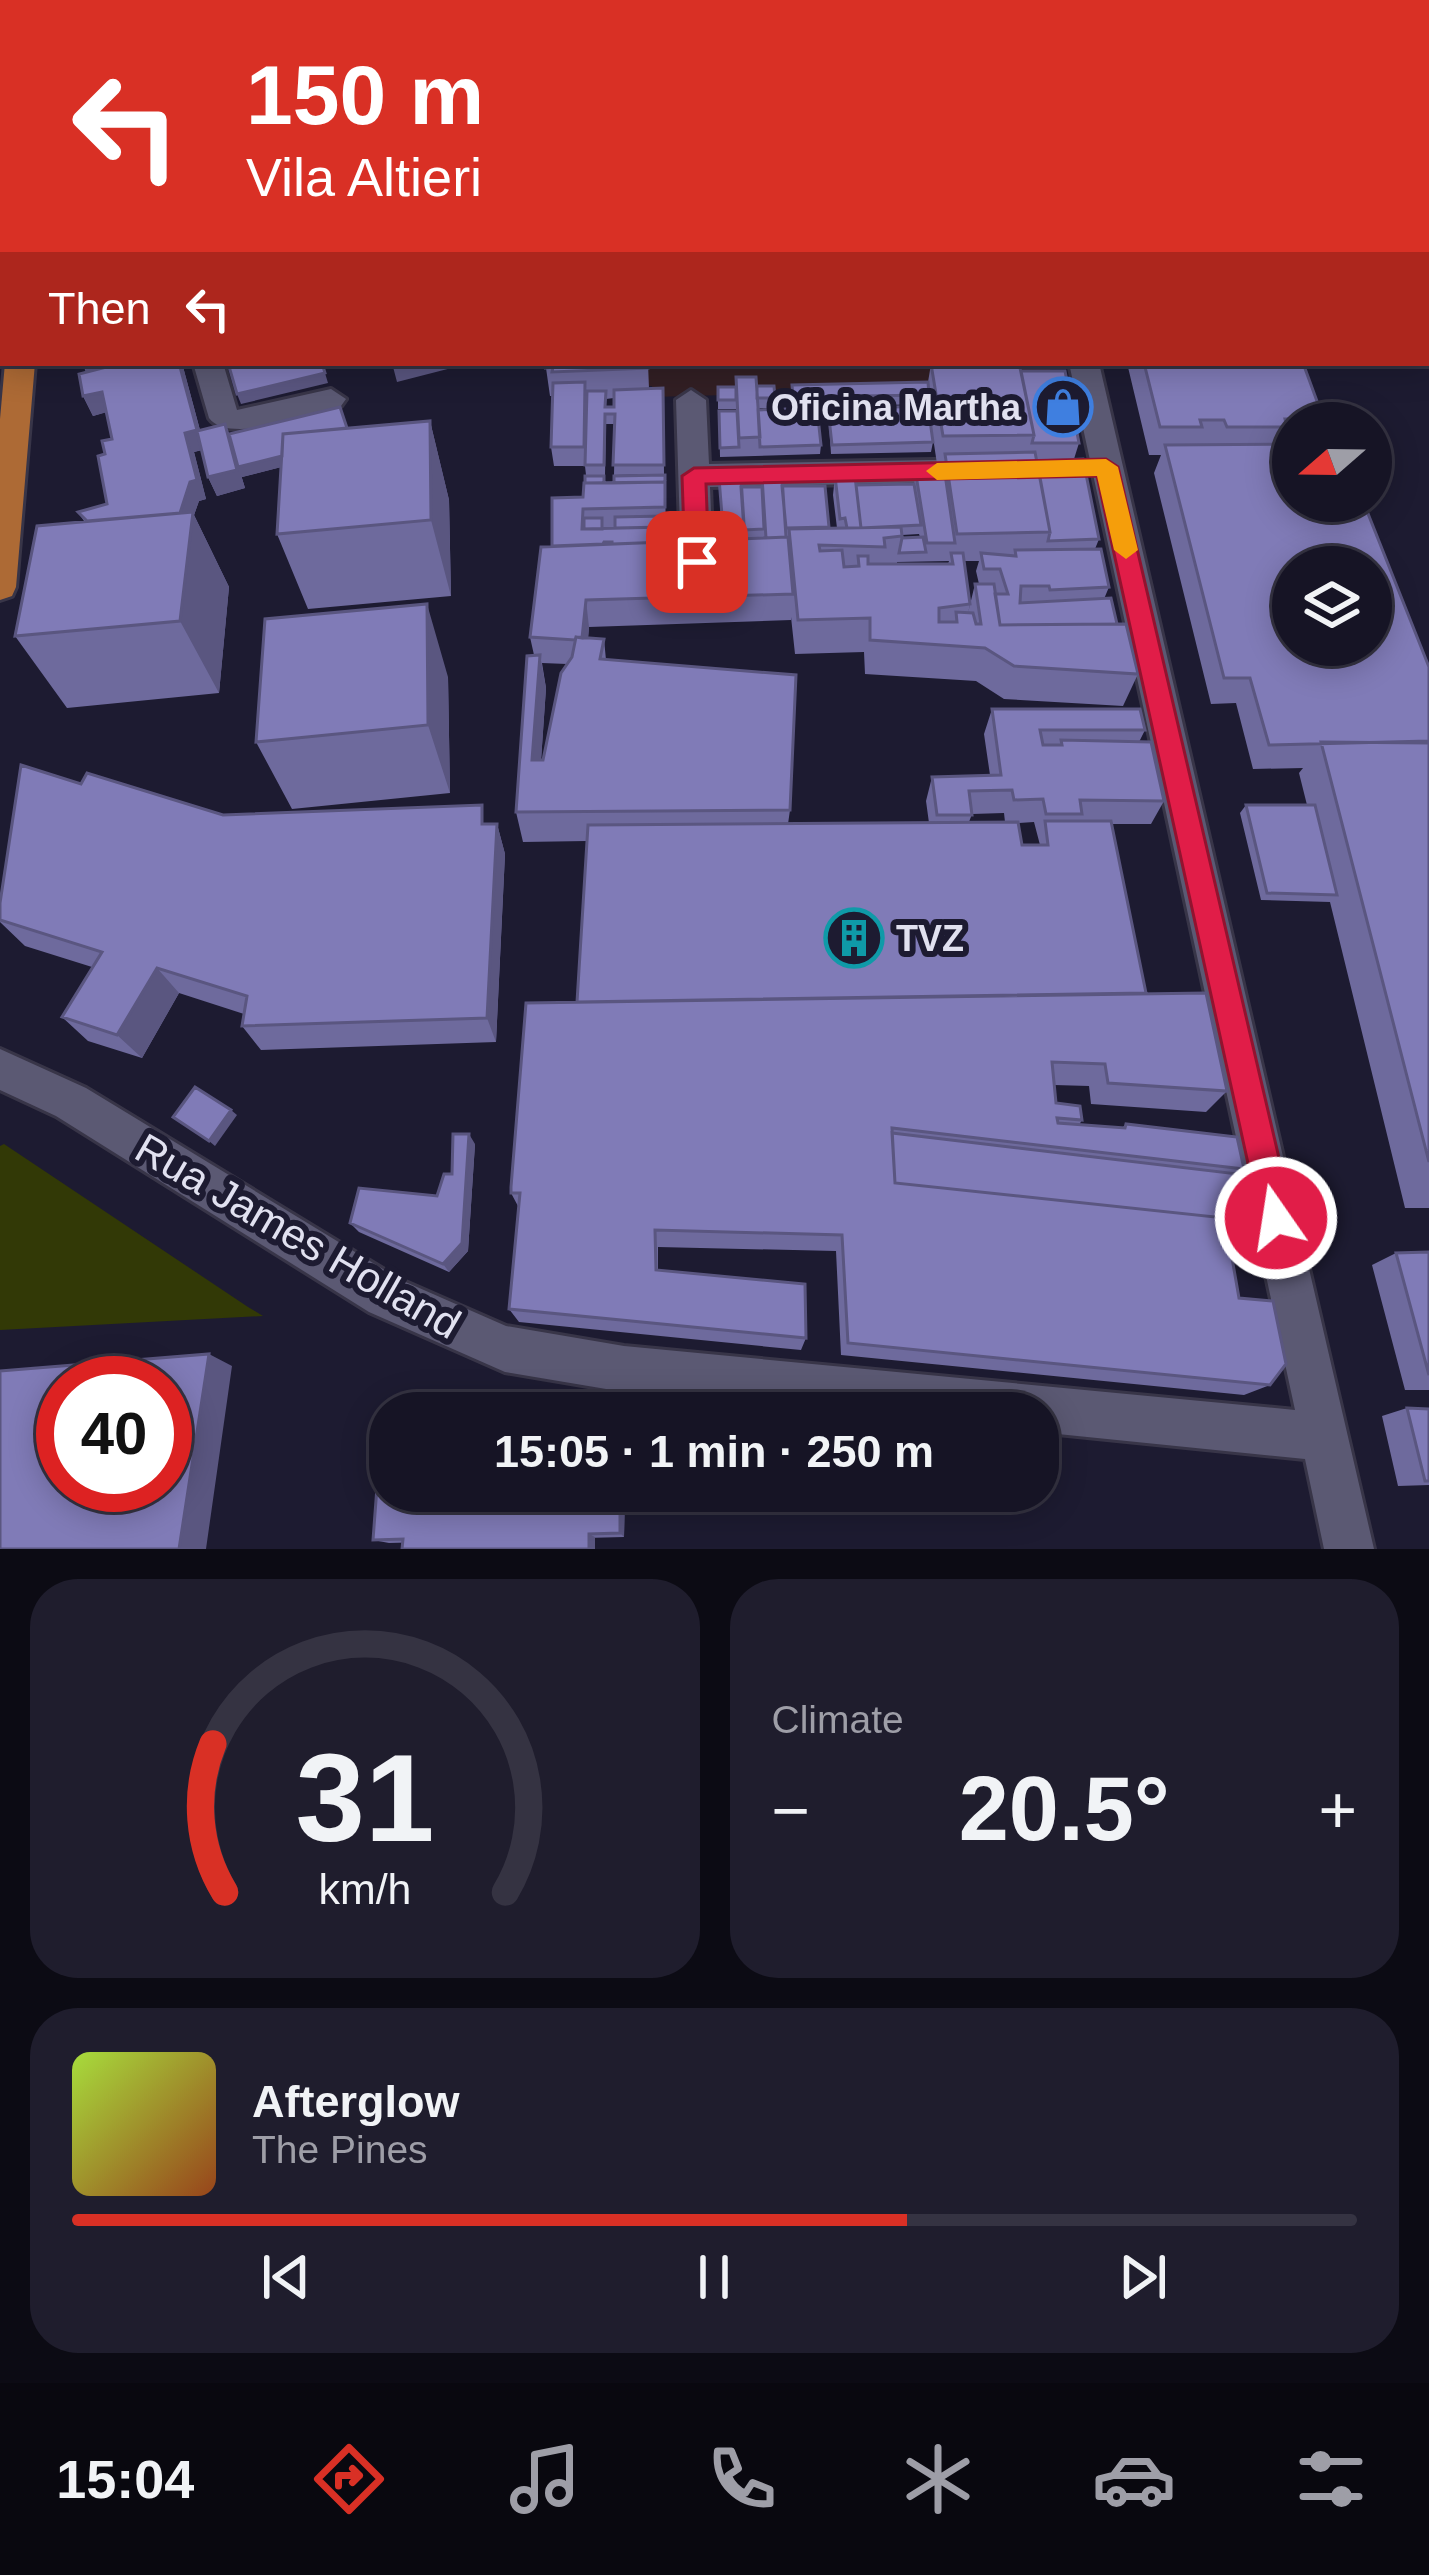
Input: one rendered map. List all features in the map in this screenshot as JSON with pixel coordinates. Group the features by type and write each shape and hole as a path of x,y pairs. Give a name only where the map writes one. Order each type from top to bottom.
{"main road":[{"path":"0,587 20,366"}],"street":[{"path":"209,366 224,418 232,422 331,399"},
{"path":"1084,366 1088,468 1326,1438 1349,1549"},
{"path":"691,400 697,562"},
{"path":"694,476 1022,469"},
{"name":"Rua James Holland","path":"0,1069 71,1102 385,1296 505,1349 624,1369 1326,1438"}],"shaded area":[{"path":"643,366 1050,366 1054,386 652,397 652,386 642,386"}],"green space":[{"path":"4,1144 263,1316 0,1330 0,1146"}],"building":[{"path":"110,366 180,366 197,430 185,433 197,480 190,482 180,513 87,521 78,512 107,504 98,456 105,454 102,441 112,439 102,392 83,396 79,374"},
{"path":"229,366 323,366 325,373 237,394"},
{"path":"546,366 648,366 552,372 553,367"},
{"path":"931,366 1020,366 1034,435 943,436"},
{"path":"1145,366 1304,366 1317,402 1272,402 1272,427 1227,427 1224,420 1200,420 1202,427 1160,427"},
{"path":"1021,371 1065,371 1079,443 1032,443"},
{"path":"736,377 756,377 760,437 739,438"},
{"path":"585,382 584,447 551,447 553,383"},
{"path":"928,382 929,395 793,397 792,385"},
{"path":"757,386 774,386 775,398 757,398"},
{"path":"718,387 736,387 736,400 718,400"},
{"path":"663,388 664,465 613,465 615,414 605,414 604,465 585,465 587,391 606,391 605,407 614,407 614,390"},
{"path":"928,406 933,442 832,445 828,409"},
{"path":"340,407 347,428 283,434 282,456 238,467 229,434"},
{"path":"817,408 821,445 760,447 758,410"},
{"path":"719,411 737,411 739,447 720,448"},
{"path":"430,421 431,520 277,534 283,434"},
{"path":"225,424 237,470 208,477 197,431"},
{"path":"1272,444 1272,522 1371,522 1381,546 1272,546 1272,666 1392,666 1392,574 1429,667 1429,741 1269,745 1250,678 1224,678 1165,445"},
{"path":"1035,452 1050,532 957,534 945,454"},
{"path":"1083,459 1099,539 1048,541 1037,461"},
{"path":"945,474 955,543 927,543 916,475"},
{"path":"665,475 665,482 614,483 614,476"},
{"path":"585,476 604,476 604,483 585,483"},
{"path":"835,476 855,476 861,528 847,528 845,518 840,519"},
{"path":"762,477 782,477 786,537 766,538"},
{"path":"719,478 741,478 745,539 724,540"},
{"path":"665,482 665,507 583,509 582,529 665,527 666,542 552,546 552,498 583,497 584,483"},
{"path":"914,484 921,525 861,528 856,485"},
{"path":"782,486 825,486 829,527 786,528"},
{"path":"741,487 762,487 764,529 744,530"},
{"path":"193,512 180,621 15,636 37,526"},
{"path":"665,516 666,536 665,527 615,528 615,517"},
{"path":"584,518 602,518 602,529 584,529"},
{"path":"901,527 902,536 884,538 885,547 819,545 820,551 842,550 844,567 859,566 858,556 868,556 868,564 953,564 951,553 963,553 970,604 939,608 939,622 957,622 956,612 973,613 976,624 981,624 975,584 994,584 1000,625 1126,624 1138,674 1014,666 985,648 870,640 870,618 798,620 789,529"},
{"path":"788,537 793,594 586,600 582,638 530,637 541,547"},
{"path":"923,537 926,552 899,553 902,538"},
{"path":"1101,549 1109,587 1050,590 1049,586 1021,586 1020,603 1111,598 1117,624 1000,625 995,594 1008,594 1000,569 984,569 981,553 1016,556 1015,550"},
{"path":"427,604 428,725 256,742 265,619"},
{"path":"576,637 604,639 600,659 796,675 790,810 516,812 527,656 540,655 532,760 543,760 561,673 572,657"},
{"path":"992,709 1140,709 1145,730 1040,730 1043,745 1062,745 1061,740 1151,742 1164,801 1080,800 1082,814 1046,814 1043,799 1014,800 1012,790 969,791 972,815 937,815 932,777 1001,775"},
{"path":"1321,742 1429,743 1429,1162"},
{"path":"21,765 81,784 87,773 223,815 482,805 482,824 497,824 487,1018 242,1026 247,996 157,968 117,1035 62,1017 102,952 0,920"},
{"path":"1246,805 1315,805 1337,895 1267,893"},
{"name":"TVZ","path":"1045,821 1111,821 1146,993 577,1002 588,825 1018,822 1022,845 1048,845"},
{"path":"1206,993 1227,1091 1108,1083 1105,1064 1052,1062 1056,1103 1080,1106 1082,1120 1057,1118 1058,1123 1125,1128 1126,1124 1237,1137 1244,1169 892,1128 895,1183 1225,1218 1239,1298 1273,1301 1286,1364 1270,1385 848,1343 842,1235 655,1230 656,1270 805,1284 806,1338 509,1309 520,1193 511,1193 511,1187 526,1003"},
{"path":"195,1087 231,1110 209,1141 173,1117"},
{"path":"892,1133 1238,1174 1248,1222 895,1183"},
{"path":"453,1134 469,1134 462,1243 443,1264 350,1223 359,1188 437,1196 444,1174 452,1174"},
{"path":"1429,1252 1429,1375 1396,1253"},
{"path":"209,1354 192,1464 192,1356 184,1356"},
{"path":"36,1368 36,1512 185,1512 179,1549 0,1549 0,1371"},
{"path":"1407,1408 1429,1409 1429,1481 1425,1481"},
{"path":"375,1512 620,1512 620,1533 589,1534 589,1549 402,1549 403,1539 373,1540"}],"slow traffic":[{"path":"937,471 1106,467 1126,550"}],"place":[{"name":"Oficina Martha","path":"1063,407"},
{"name":"TVZ","path":"854,938"}],"route":[{"path":"697,562 694,476 1106,467 1276,1218"}]}
